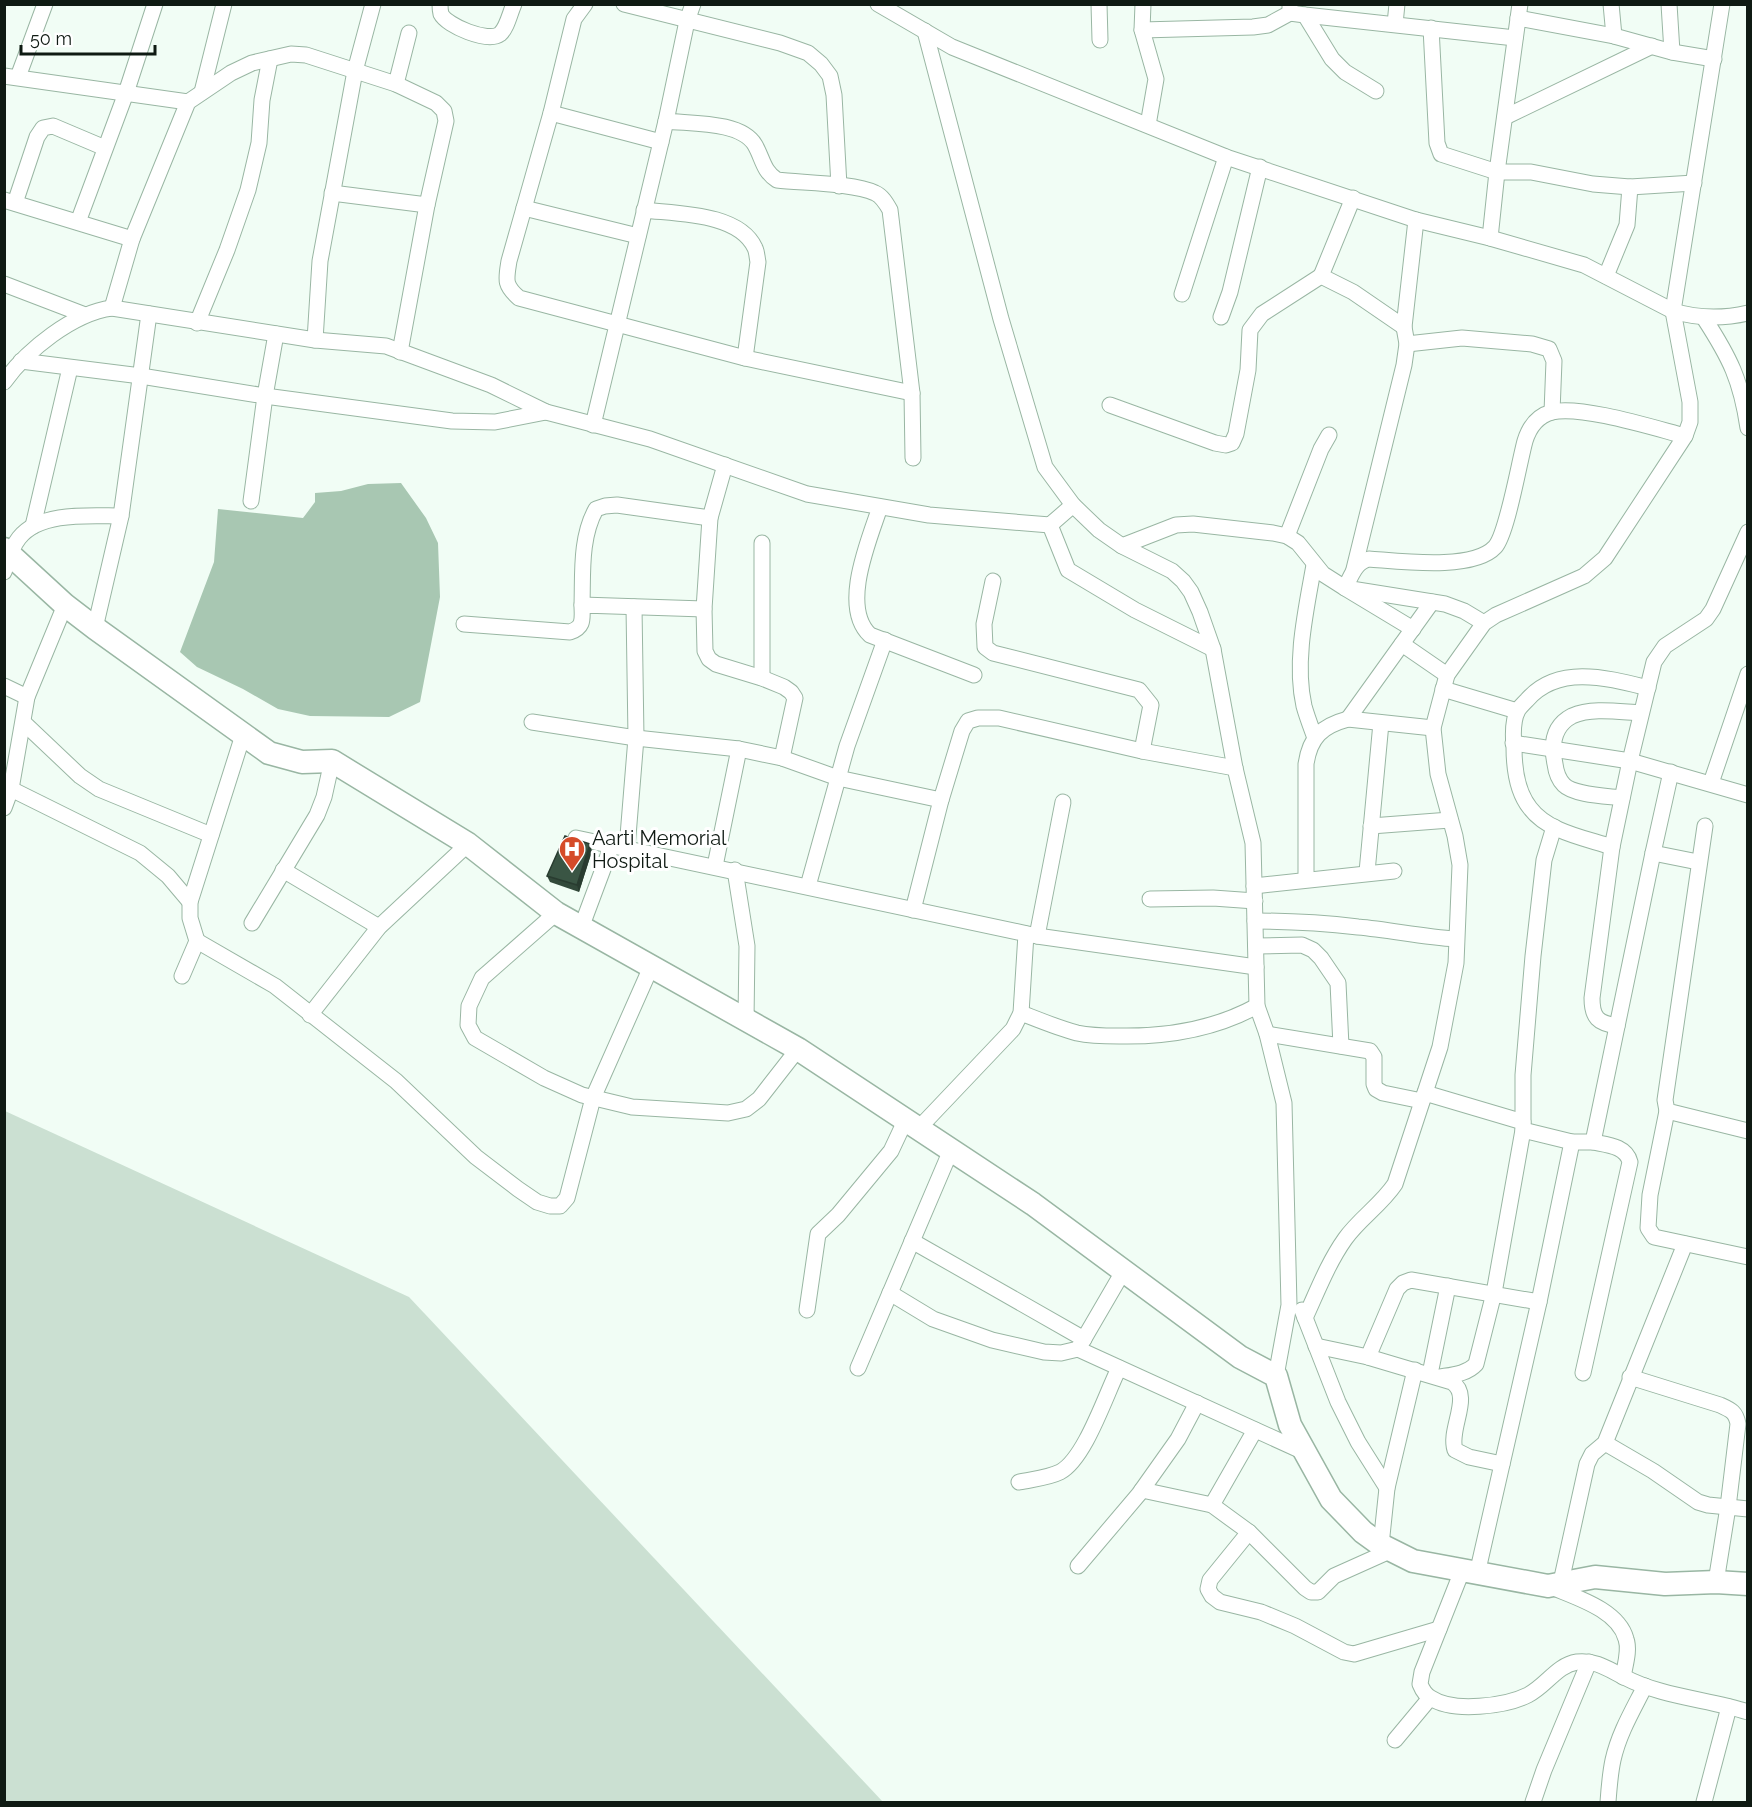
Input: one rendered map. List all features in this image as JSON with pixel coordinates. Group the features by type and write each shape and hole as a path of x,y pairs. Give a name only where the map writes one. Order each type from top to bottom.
{"street":[{"path":"45,4 11,77 188,102"},
{"path":"78,222 126,93 155,4"},
{"path":"202,92 224,4"},
{"path":"315,340 320,261 355,71 373,4"},
{"path":"440,4 440,12 445,19 486,37 502,32 514,4"},
{"path":"585,4 574,19 551,113 509,261 506,279 509,289 519,298 745,358 912,393"},
{"path":"624,4 780,43 808,53 830,76 834,95 840,186"},
{"path":"593,425 666,121 687,21 693,4"},
{"path":"878,4 952,47 1226,157 1416,220 1584,265 1673,311 1704,318 1733,317 1748,313"},
{"path":"1099,4 1100,40"},
{"path":"1143,4 1142,30 1156,79 1148,125"},
{"path":"1395,24 1397,4"},
{"path":"1611,4 1614,36"},
{"path":"1669,4 1672,52"},
{"path":"1305,1318 1341,1245 1356,1225 1387,1196 1395,1184 1440,1047 1454,973 1460,865 1438,774 1433,728 1445,682 1484,623 1496,615 1584,576 1600,564 1615,546 1685,436 1690,422 1690,402 1673,311 1722,4"},
{"path":"1142,30 1253,27 1268,25 1295,11 1515,38"},
{"path":"1295,11 1332,59 1345,72 1376,91"},
{"path":"1490,238 1519,11 1672,52 1714,59"},
{"path":"1431,28 1437,143 1441,154 1497,172 1532,172 1593,184 1630,186 1694,183"},
{"path":"925,32 1001,319 1045,467 1072,505 1099,530 1122,546 1172,571 1183,581 1200,612 1213,649 1235,768 1253,843 1257,1006 1268,1034 1284,1103 1289,1305 1276,1376 1290,1425 1331,1499 1363,1532 1386,1548 1413,1561 1469,1572 1554,1584 1595,1577 1665,1584 1716,1582 1748,1584"},
{"path":"396,84 409,33"},
{"path":"1505,117 1652,46"},
{"path":"112,308 132,239 188,102 231,73 252,63 291,54 306,55 396,84 436,103 444,111 446,121 427,205 400,352"},
{"path":"197,323 227,250 248,190 260,143 262,100 270,59"},
{"path":"551,113 661,142"},
{"path":"666,121 737,129 755,144 768,174 777,180 860,188 876,193 885,200 890,210 912,393 913,458"},
{"path":"105,148 53,126 43,128 10,201 132,239"},
{"path":"1182,294 1226,157"},
{"path":"1221,317 1230,292 1260,167"},
{"path":"1606,276 1627,225 1630,186"},
{"path":"332,193 427,205"},
{"path":"1110,405 1215,443 1226,445 1232,443 1236,434 1248,370 1250,330 1262,314 1322,276 1353,198"},
{"path":"524,208 638,236"},
{"path":"645,210 722,221 735,226 755,248 758,262 745,358"},
{"path":"1345,588 1354,570 1398,397 1407,344 1404,327 1416,220"},
{"path":"1322,276 1353,292 1404,327"},
{"path":"4,284 85,315"},
{"path":"4,382 21,361 65,326 85,315 112,308 315,340 386,346 491,385 546,412 650,439 807,494 928,515 1050,525 1072,505"},
{"path":"95,628 121,516 149,314"},
{"path":"1704,318 1729,358 1736,375 1748,428"},
{"path":"251,501 276,334"},
{"path":"1407,344 1462,338 1532,344 1549,349 1554,361 1552,412"},
{"path":"21,361 141,376 265,396 477,423 495,422 546,412"},
{"path":"33,526 70,368"},
{"path":"1354,570 1363,560 1369,559 1452,562 1474,558 1494,549 1505,526 1518,465 1529,428 1552,412 1602,415 1685,436"},
{"path":"1287,536 1321,449 1329,435"},
{"path":"725,465 710,518 704,609 705,651 709,659 716,664 762,678 791,692 795,698 782,758"},
{"path":"464,624 570,632 578,629 582,624 587,530 596,509 616,505 710,518"},
{"path":"880,507 860,570 857,610 862,627 870,634 974,675"},
{"path":"121,516 75,516 54,519 33,526 20,537 6,559 95,628 269,753 302,762 332,761 468,844 556,913 798,1049 912,1124 1033,1204 1240,1357 1276,1376"},
{"path":"1122,546 1176,525 1193,524 1287,536 1305,550 1314,565 1332,581 1413,629"},
{"path":"1050,525 1068,570 1135,610 1213,649"},
{"path":"1617,1026 1604,1024 1598,1020 1592,1009 1612,847 1654,662 1665,646 1706,619 1713,609 1748,531"},
{"path":"762,543 762,678"},
{"path":"1314,565 1303,626 1301,664 1304,705 1315,738"},
{"path":"993,581 984,624 985,647 993,653 1139,690 1151,705 1142,751"},
{"path":"1345,588 1432,602 1464,611 1484,623"},
{"path":"1348,719 1432,602"},
{"path":"4,808 11,789 27,697 65,605"},
{"path":"582,605 704,609"},
{"path":"581,928 619,847 636,738 634,607"},
{"path":"808,886 847,746 885,640"},
{"path":"1402,644 1445,682 1517,711"},
{"path":"1711,783 1748,674"},
{"path":"1612,847 1554,827 1530,808 1523,795 1514,766 1517,711 1541,687 1563,678 1597,677 1648,687"},
{"path":"4,686 27,697"},
{"path":"1622,798 1575,791 1564,786 1558,777 1552,749 1553,741 1558,728 1571,717 1593,711 1641,713"},
{"path":"914,910 941,800 962,731 968,721 978,718 999,718 1142,751 1235,768"},
{"path":"1306,879 1306,764 1308,747 1315,738 1336,722 1348,719 1433,728"},
{"path":"532,722 636,738 739,749 782,758 838,778 941,800"},
{"path":"24,723 80,776 99,789 211,835"},
{"path":"1367,872 1381,723"},
{"path":"182,976 197,941 190,918 190,902 243,735"},
{"path":"1514,743 1630,761 1748,795"},
{"path":"715,866 739,749"},
{"path":"252,923 317,815 324,797 332,761"},
{"path":"1593,1142 1671,772"},
{"path":"11,789 140,854 168,876 190,902"},
{"path":"807,1310 818,1234 838,1215 912,1124 1004,1040 1013,1029 1021,1013 1032,935 1063,802"},
{"path":"1371,826 1450,820"},
{"path":"1705,826 1665,1090 1667,1111 1650,1195 1648,1228 1654,1237 1748,1257"},
{"path":"1428,1374 1463,1372 1472,1369 1476,1364 1494,1293 1523,1126 1523,1075 1533,956 1544,860 1554,827"},
{"path":"576,838 1032,935 1256,967"},
{"path":"310,1015 380,927 468,844"},
{"path":"1653,853 1698,862"},
{"path":"283,870 380,927"},
{"path":"735,870 747,946 746,1020"},
{"path":"1150,899 1212,898 1255,893 1306,879 1394,871"},
{"path":"556,913 482,978 469,1006 468,1025 475,1038 544,1078 593,1098 632,1107 728,1113 746,1109 759,1099 798,1049"},
{"path":"1255,921 1290,921 1360,927 1456,939"},
{"path":"197,941 275,986 396,1082 476,1157 537,1202 550,1206 560,1206 567,1198 593,1098 651,967"},
{"path":"1256,946 1302,945 1322,958 1338,983 1341,1046"},
{"path":"1021,1013 1076,1033 1094,1036 1149,1036 1171,1034 1213,1024 1238,1016 1257,1006"},
{"path":"1268,1034 1370,1051 1374,1057 1374,1084 1376,1089 1383,1093 1424,1097 1572,1142 1593,1142 1622,1150 1628,1155 1630,1162 1583,1373"},
{"path":"1667,1111 1748,1131"},
{"path":"1572,1142 1502,1464 1469,1572 1439,1629 1422,1672 1420,1684 1430,1698 1439,1702 1463,1706 1494,1706 1531,1694 1565,1666 1576,1662 1589,1662 1599,1664 1645,1686 1748,1712"},
{"path":"858,1368 951,1150"},
{"path":"912,1241 1119,1368 1307,1454"},
{"path":"1554,1584 1587,1464 1592,1454 1605,1443 1684,1244"},
{"path":"1288,1267 1305,1318 1347,1421 1387,1488"},
{"path":"890,1293 933,1319 992,1340 1044,1352 1060,1353 1081,1344 1124,1270"},
{"path":"1368,1357 1397,1289 1403,1283 1411,1280 1539,1302"},
{"path":"1386,1548 1387,1488 1428,1374 1448,1286"},
{"path":"1316,1346 1368,1357 1428,1374 1459,1387 1462,1395 1453,1442 1455,1450 1469,1457 1502,1464"},
{"path":"1019,1482 1059,1472 1078,1455 1119,1368"},
{"path":"1630,1377 1720,1405 1733,1410 1737,1416 1728,1507 1716,1582"},
{"path":"1078,1566 1142,1490 1178,1439 1197,1403"},
{"path":"1212,1505 1255,1430"},
{"path":"1605,1443 1653,1471 1688,1497 1708,1506 1748,1509"},
{"path":"1142,1490 1212,1505 1249,1532 1299,1583 1311,1592 1318,1592 1334,1576 1386,1548"},
{"path":"1249,1532 1210,1580 1209,1588 1212,1596 1220,1602 1261,1612 1295,1626 1344,1652 1354,1654 1439,1629"},
{"path":"1554,1584 1600,1609 1622,1629 1627,1640 1623,1677"},
{"path":"1533,1803 1544,1770 1589,1662"},
{"path":"1608,1803 1617,1747 1645,1686"},
{"path":"1395,1740 1430,1698"},
{"path":"1704,1803 1729,1707"}],"shaded area":[{"path":"401,483 426,518 438,543 440,597 420,702 389,717 310,716 278,709 197,667 180,652 214,562 218,509 303,518 315,502 315,493 341,491 368,484"},
{"path":"5,1111 409,1297 883,1802 5,1802"}],"building":[{"path":"565,836 590,844 577,885 547,876"}],"place":[{"name":"Aarti Memorial Hospital","path":"572,872"}]}
